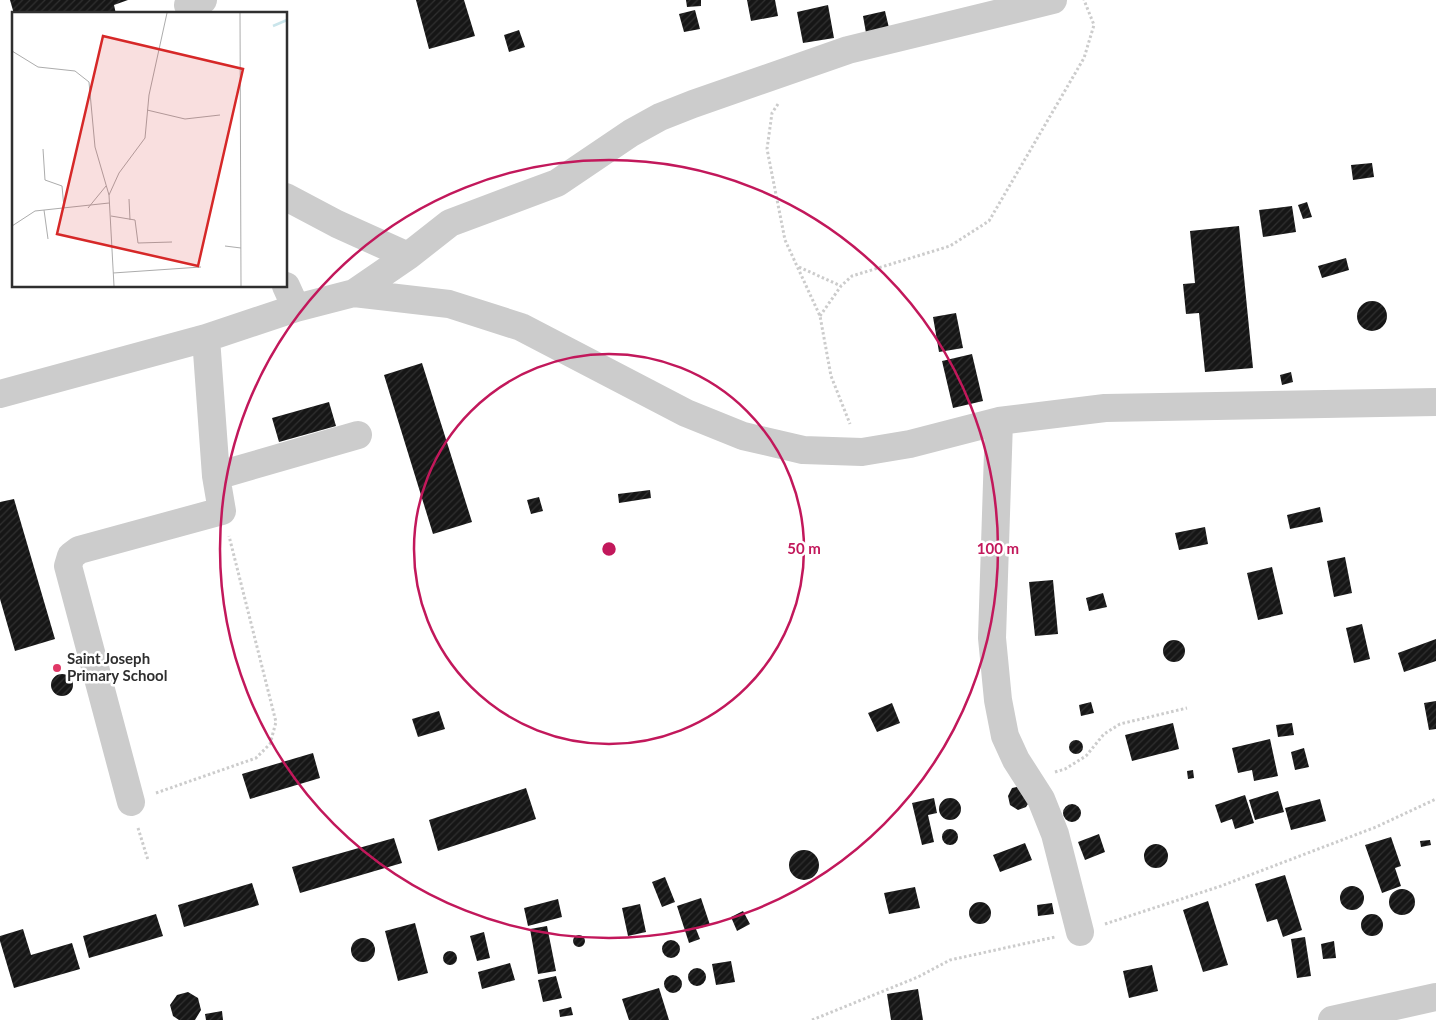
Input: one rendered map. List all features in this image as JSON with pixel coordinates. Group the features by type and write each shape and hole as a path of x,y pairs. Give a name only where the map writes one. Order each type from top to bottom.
{"street":[{"path":"354,293 408,256 450,223 557,183 631,133 660,117 848,50 1053,0"},
{"path":"288,199 337,224 408,256"},
{"path":"0,394 206,338 291,297 354,293 449,304 521,327 686,413 743,436 803,450 862,452 910,444 999,421 1105,408 1436,402"},
{"path":"131,802 68,566 71,556 79,550 222,511 216,476 206,338"},
{"path":"999,421 992,638 998,700 1005,736 1016,760 1041,799 1055,834 1080,932"},
{"path":"216,476 358,434"},
{"path":"1332,1020 1436,997"}],"path":[{"path":"820,316 841,286 852,276 950,246 989,221 1084,58 1094,25 1084,0"},
{"path":"780,102 772,113 768,149 785,240 820,316 831,376 862,452"},
{"path":"798,267 841,286"},
{"path":"148,860 131,802 256,758 270,744 276,722 222,511"},
{"path":"1028,780 1065,769 1086,756 1104,734 1120,724 1187,708"},
{"path":"812,1020 918,977 950,960 1080,932 1221,886 1376,827 1436,799"}],"building":[{"path":"10,0 128,0 114,5 116,12 13,12"},
{"path":"416,0 464,0 475,36 429,49"},
{"path":"686,0 701,0 701,6 687,7"},
{"path":"747,0 775,0 778,16 751,21"},
{"path":"828,5 834,38 803,43 797,12"},
{"path":"695,10 700,29 684,32 679,14"},
{"path":"885,11 889,28 866,33 863,16"},
{"path":"519,30 525,47 509,52 504,35"},
{"path":"1372,163 1374,177 1353,180 1351,165"},
{"path":"1307,202 1312,217 1303,219 1298,205"},
{"path":"1292,206 1296,232 1263,237 1259,210"},
{"path":"1239,226 1253,368 1205,372 1199,313 1186,314 1183,284 1195,283 1190,231"},
{"path":"1346,258 1349,270 1322,278 1318,266"},
{"path":"1372,301 1378,302 1386,310 1386,322 1378,330 1372,331 1366,330 1358,322 1357,316 1358,310 1366,302"},
{"path":"956,313 963,348 939,352 933,317"},
{"path":"972,354 983,401 953,408 942,361"},
{"path":"422,363 472,522 433,534 384,375"},
{"path":"1291,372 1293,382 1282,385 1280,375"},
{"path":"329,402 336,426 279,442 272,418"},
{"path":"650,490 651,498 619,503 618,494"},
{"path":"539,497 543,511 531,514 527,500"},
{"path":"14,499 55,639 15,651 0,599 0,502"},
{"path":"1320,507 1323,522 1290,529 1287,515"},
{"path":"1205,527 1208,544 1179,550 1175,533"},
{"path":"1345,557 1352,593 1334,597 1327,561"},
{"path":"1272,567 1283,614 1258,620 1247,573"},
{"path":"1053,580 1058,634 1035,636 1029,582"},
{"path":"1103,593 1107,607 1089,611 1086,598"},
{"path":"1362,624 1370,659 1354,663 1346,628"},
{"path":"1436,639 1436,661 1404,672 1398,653"},
{"path":"1174,640 1182,643 1185,651 1182,659 1174,662 1166,659 1163,651 1166,643"},
{"path":"62,674 70,677 73,685 70,693 62,696 54,693 51,685 54,677"},
{"path":"1436,701 1436,729 1429,730 1424,703"},
{"path":"1091,702 1094,713 1081,716 1079,705"},
{"path":"892,703 900,723 877,732 868,713"},
{"path":"439,711 445,729 418,737 412,719"},
{"path":"1173,723 1179,749 1132,761 1125,735"},
{"path":"1292,723 1294,735 1278,737 1276,725"},
{"path":"1270,739 1278,776 1254,781 1252,770 1238,773 1232,748"},
{"path":"1073,740 1079,740 1083,747 1079,754 1073,754 1069,750 1069,744"},
{"path":"1304,748 1309,767 1295,770 1291,752"},
{"path":"313,753 320,778 250,799 242,774"},
{"path":"1193,770 1194,778 1188,779 1187,771"},
{"path":"1021,786 1031,799 1026,807 1018,810 1010,805 1008,796 1012,788"},
{"path":"526,788 536,819 438,851 429,820"},
{"path":"1278,791 1284,812 1255,820 1249,800"},
{"path":"1245,795 1254,823 1235,829 1232,819 1221,823 1215,805"},
{"path":"934,798 937,813 928,815 934,842 922,845 912,803"},
{"path":"950,798 958,801 961,809 958,817 950,820 942,817 939,809 942,801"},
{"path":"1320,799 1326,821 1291,830 1285,808"},
{"path":"1068,804 1076,804 1081,809 1079,820 1068,822 1063,817 1063,809"},
{"path":"947,829 953,829 958,834 956,843 947,845 942,840 942,834"},
{"path":"1099,834 1105,852 1085,860 1078,842"},
{"path":"1391,837 1401,866 1395,868 1401,886 1382,893 1365,845"},
{"path":"394,838 402,863 300,893 292,867"},
{"path":"1430,840 1431,845 1421,847 1420,841"},
{"path":"1025,843 1032,860 1000,872 993,855"},
{"path":"1156,844 1161,845 1167,851 1167,861 1161,867 1156,868 1151,867 1145,861 1144,856 1145,851 1151,845"},
{"path":"804,850 815,854 819,865 815,876 804,880 793,876 789,865 793,854"},
{"path":"1285,875 1302,930 1283,937 1277,919 1267,922 1255,884"},
{"path":"665,877 675,902 662,907 652,882"},
{"path":"252,883 259,905 184,927 178,905"},
{"path":"1352,886 1357,887 1363,893 1363,903 1357,909 1352,910 1347,909 1341,903 1340,898 1341,893 1347,887"},
{"path":"915,887 920,908 889,914 884,893"},
{"path":"1402,889 1411,893 1415,902 1411,911 1402,915 1393,911 1389,902 1393,893"},
{"path":"701,898 710,925 696,929 700,939 689,943 677,906"},
{"path":"558,899 562,917 528,926 524,908"},
{"path":"1208,901 1228,965 1203,972 1183,910"},
{"path":"980,902 988,905 991,913 988,921 980,924 972,921 969,913 972,905"},
{"path":"1052,903 1054,914 1038,916 1037,905"},
{"path":"640,904 646,932 628,936 622,908"},
{"path":"743,911 750,924 737,931 731,917"},
{"path":"156,914 163,936 89,958 83,936"},
{"path":"1372,914 1380,917 1383,925 1380,933 1372,936 1364,933 1361,925 1364,917"},
{"path":"415,923 428,973 398,981 385,931"},
{"path":"547,926 556,971 538,974 530,929"},
{"path":"23,929 31,955 72,943 80,969 14,988 0,936"},
{"path":"484,932 490,958 477,961 470,936"},
{"path":"577,935 581,935 585,941 581,947 577,947 573,943 573,939"},
{"path":"1305,937 1311,976 1297,978 1291,939"},
{"path":"358,938 368,938 375,945 375,955 368,962 358,962 351,955 351,945"},
{"path":"671,940 677,943 680,949 677,955 671,958 665,955 662,949 665,943"},
{"path":"1334,941 1336,958 1323,959 1321,944"},
{"path":"447,951 453,951 457,958 453,965 447,965 443,961 443,955"},
{"path":"731,961 735,982 716,985 712,964"},
{"path":"510,963 515,980 482,989 478,972"},
{"path":"1152,965 1158,991 1129,998 1123,971"},
{"path":"697,968 703,971 706,977 703,983 697,986 691,983 688,977 691,971"},
{"path":"673,975 679,978 682,984 679,990 673,993 667,990 664,984 667,978"},
{"path":"556,976 562,998 543,1002 538,980"},
{"path":"659,988 669,1020 629,1020 622,999"},
{"path":"918,989 923,1020 891,1020 887,994"},
{"path":"188,992 198,998 201,1010 195,1020 179,1020 173,1016 170,1005 177,995"},
{"path":"571,1007 573,1015 560,1017 559,1010"},
{"path":"222,1011 223,1020 206,1020 205,1014"}],"place":[{"name":"Saint Joseph Primary School","path":"57,668"}]}
